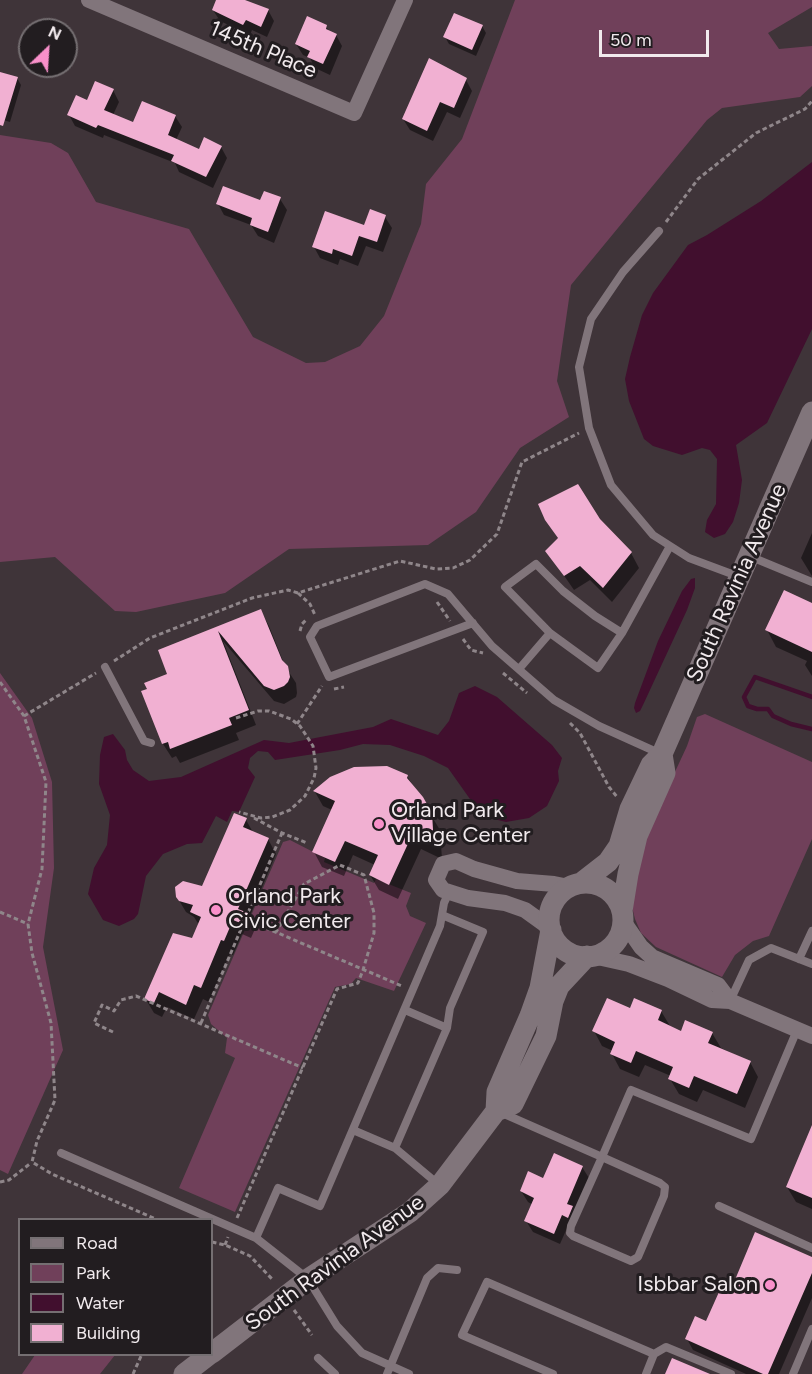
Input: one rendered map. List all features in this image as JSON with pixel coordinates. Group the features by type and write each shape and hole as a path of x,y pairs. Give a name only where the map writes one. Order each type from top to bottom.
{"street":[{"name":"145th Place","path":"89,0 354,113 405,0"},
{"name":"South Ravinia Avenue","path":"575,885 608,862 619,846 630,809 651,765 662,754 812,412"},
{"name":"South Ravinia Avenue","path":"622,916 628,874 637,836 665,773 662,754"},
{"path":"551,929 525,910 505,903 468,898 444,890 436,880 442,864 456,861 474,869 516,881 575,885 593,883 604,887 618,901 622,916 640,947 652,957 718,985 730,1001"},
{"path":"575,885 559,894 552,905 549,918 556,940 564,949 573,954 629,964 712,1000 730,1001 805,1033"},
{"path":"590,956 602,953 616,940 622,916"},
{"name":"South Ravinia Avenue","path":"496,1111 497,1092 540,988 551,929"},
{"name":"South Ravinia Avenue","path":"213,1352 308,1279 410,1212 440,1185 496,1111 513,1104 546,1036 553,1001 559,986 590,956"},
{"name":"South Ravinia Avenue","path":"184,1374 208,1356"}],"lane":[{"path":"659,231 623,272 591,319 579,367 588,428 611,484 653,535 689,558 740,577"},
{"path":"622,633 595,616 563,591 536,564 505,587 550,633 598,668 622,633 670,546"},
{"path":"749,556 812,582"},
{"path":"473,623 329,677 310,637 317,626 425,584 448,594 473,623 492,646 554,700 599,726 662,754"},
{"path":"519,669 550,633"},
{"path":"105,667 144,741 150,743"},
{"path":"256,1238 278,1188 320,1206 440,926 449,892"},
{"path":"395,1148 447,1028 450,1008 483,932 442,915"},
{"path":"799,959 812,931"},
{"path":"730,1001 749,960 771,948 812,964"},
{"path":"405,1010 447,1028"},
{"path":"496,1111 602,1157 660,1183 665,1187 664,1196 638,1257 631,1261 570,1233 571,1226 602,1157 631,1090 751,1139 805,1033"},
{"path":"353,1130 395,1148 440,1185"},
{"path":"61,1153 212,1218"},
{"path":"719,1206 812,1248"},
{"path":"213,1218 256,1238 308,1279 337,1326 362,1353 388,1370 410,1374"},
{"path":"388,1370 427,1278 438,1268 456,1270"},
{"path":"554,1374 462,1335 487,1282 654,1354"},
{"path":"793,1374 812,1329"},
{"path":"646,1374 654,1354 666,1347 731,1374"},
{"path":"318,1358 335,1374"}],"path":[{"path":"659,231 698,178 756,133 805,109 812,101"},
{"path":"24,716 150,638 252,598 288,590 298,593 400,561 436,569 453,568 470,560 497,534 522,462 588,428"},
{"path":"0,682 24,716 46,782 42,869 28,924 32,953 51,1023 55,1100 37,1141 32,1162 9,1180 0,1182"},
{"path":"299,725 321,686"},
{"path":"236,718 258,711 281,714 299,725 313,746 315,757 316,768 311,788 298,804 281,814 261,818 250,816"},
{"path":"239,812 307,843"},
{"path":"201,1023 282,833"},
{"path":"225,1245 338,990 358,983 363,970 371,947 374,913 364,875 340,865 304,884 276,932"},
{"path":"0,912 28,924"},
{"path":"245,919 402,986"},
{"path":"113,1032 94,1023 102,1005 114,1011 121,1000 136,996 303,1068"},
{"path":"32,1162 52,1174 153,1218"},
{"path":"213,1242 250,1256 272,1279"},
{"path":"292,1306 312,1335"},
{"path":"133,1374 141,1356"}],"green space":[{"path":"515,0 812,0 812,7 768,33 779,49 812,46 812,86 800,97 722,108 707,120 571,285 557,381 569,417 520,448 476,512 428,545 289,549 225,593 136,612 115,611 55,557 0,562 0,135 51,143 68,153 96,202 189,229 253,337 306,363 325,362 360,346 384,316 421,224 426,184 462,139"},
{"path":"0,673 32,718 52,782 54,868 43,947 63,1050 8,1174 0,1170"},
{"path":"705,714 812,762 812,839 769,936 753,941 735,955 722,977 656,947 641,933 630,899 642,843 687,746 697,717"},
{"path":"290,840 325,858 324,862 374,883 376,879 411,893 406,906 410,916 426,923 394,991 356,978 351,984 335,987 235,1212 179,1188 235,1058 225,1053 227,1038 211,1024 208,1015 283,842"},
{"path":"34,1356 114,1356 100,1374 22,1374"}],"water":[{"path":"812,162 812,329 767,423 736,445 742,480 739,503 733,522 725,534 714,538 705,532 707,520 716,504 717,459 710,450 702,448 682,455 653,446 644,439 629,401 625,379 630,357 642,315 653,293 688,245 761,201"},
{"path":"695,578 695,588 687,610 643,705 636,713 635,703 658,641 682,591 691,579"},
{"path":"475,686 497,697 552,745 562,758 558,771 559,781 547,806 529,818 506,822 482,816 448,768 424,756 390,745 363,744 275,760 268,752 258,751 250,758 248,768 255,777 239,812 232,811 227,822 216,816 202,843 187,844 163,854 146,876 138,914 134,919 119,926 103,920 88,894 94,868 107,845 110,815 99,784 100,755 104,737 113,734 125,750 127,760 133,770 149,781 181,777 264,740 289,743 373,727 391,719 438,735 449,721 459,693"}],"building":[{"path":"216,0 245,0 269,9 261,27 246,20 243,25 212,10"},
{"path":"454,13 483,25 472,50 443,37"},
{"path":"307,16 327,25 326,29 337,34 323,64 307,57 310,51 295,44"},
{"path":"429,58 467,78 454,108 440,102 427,131 402,119"},
{"path":"0,72 18,77 3,126 0,125"},
{"path":"95,81 114,89 104,110 133,122 142,101 176,115 168,135 199,149 204,137 222,146 206,177 171,161 174,155 98,125 96,128 67,115 76,95 87,100"},
{"path":"223,186 260,200 264,191 281,197 268,232 250,225 252,218 216,204"},
{"path":"370,209 386,215 377,242 359,236 352,256 333,249 332,254 312,247 325,211 364,225"},
{"path":"578,484 600,519 632,552 603,588 580,566 564,576 545,551 558,538 545,520 538,504"},
{"path":"784,590 812,603 812,652 765,630"},
{"path":"261,609 282,660 288,666 290,677 288,682 274,690 264,686 218,631 249,710 229,718 232,725 170,749 168,742 162,744 141,691 147,689 144,683 167,674 158,650"},
{"name":"Orland Park Village Center","path":"387,766 408,775 407,778 423,797 432,813 434,846 412,835 389,885 369,875 378,855 345,841 335,862 312,852 335,801 313,791 330,777 354,767"},
{"name":"Orland Park Civic Center","path":"234,813 247,818 243,827 269,838 238,909 248,913 243,924 233,920 224,941 221,940 201,988 194,985 186,1005 159,992 154,1003 144,999 173,933 192,938 201,917 190,912 193,905 179,901 175,887 183,881 202,886"},
{"path":"607,998 630,1008 634,998 662,1010 658,1020 681,1031 685,1020 713,1032 708,1043 751,1061 737,1094 694,1076 689,1088 668,1079 673,1067 636,1051 631,1063 610,1054 615,1042 592,1031"},
{"path":"812,1125 812,1198 786,1187"},
{"path":"554,1153 583,1166 567,1204 573,1206 568,1218 562,1215 554,1234 524,1221 534,1198 520,1191 528,1171 543,1178"},
{"path":"755,1232 812,1257 812,1273 768,1374 763,1374 685,1339 695,1316 706,1321 723,1283 732,1287"},
{"path":"672,1358 710,1374 665,1374"}],"waterway":[{"path":"812,697 755,677 744,697 748,706 768,709 773,716 791,724 812,729"}],"place":[{"name":"Orland Park Village Center","path":"379,824"},
{"name":"Orland Park Civic Center","path":"216,910"},
{"name":"Isbbar Salon","path":"770,1285"}]}
